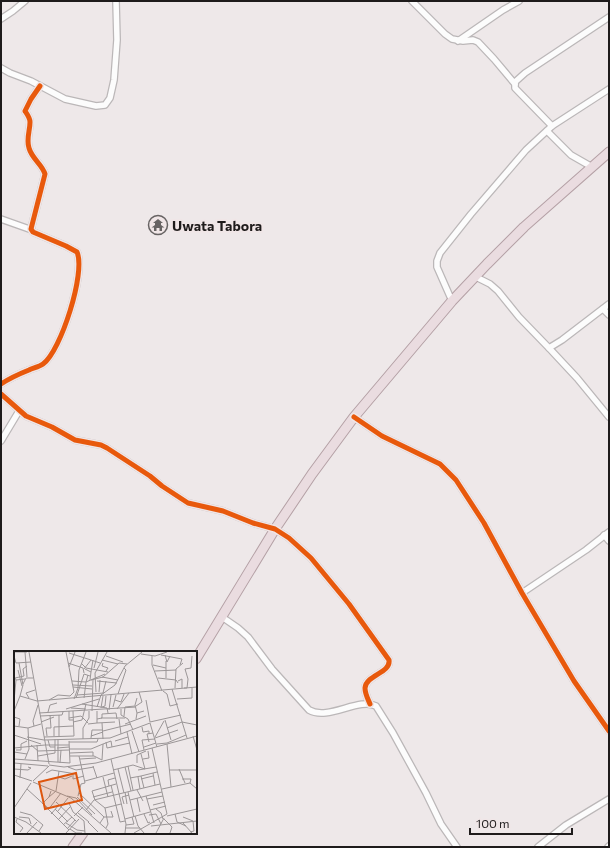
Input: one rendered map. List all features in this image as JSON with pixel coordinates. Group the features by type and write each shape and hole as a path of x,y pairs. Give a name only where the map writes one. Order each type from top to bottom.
{"highway":[{"path":"197,657 275,529 312,474 354,417 452,301 524,227 609,152"},
{"path":"73,847 82,834"}],"street":[{"path":"1,19 13,12 25,1"},
{"path":"1,68 74,102 99,106 107,103 112,94 115,68 117,40 116,1"},
{"path":"412,1 452,39 458,41 471,40 478,42 515,84 516,88 552,126"},
{"path":"458,41 503,10 519,1"},
{"path":"515,84 525,73 609,17"},
{"path":"32,230 32,220 45,174 40,164 32,156 28,146 30,122 26,111 31,99 40,86"},
{"path":"452,301 439,273 437,261 440,253 510,167 526,150 552,126 609,89"},
{"path":"547,132 570,155 592,167"},
{"path":"1,219 32,230 33,232 77,252 80,263 76,291 63,332 54,350 41,366 13,376 1,384"},
{"path":"476,277 490,284 498,291 519,317 549,348 609,418"},
{"path":"549,348 562,340 609,304"},
{"path":"603,309 609,315"},
{"path":"1,394 26,416 52,427 75,440 101,445 107,448 188,503 223,511 253,523 275,529 289,538 311,558 349,604 389,660 390,663 388,666 366,685 366,693 370,704"},
{"path":"1,441 19,411"},
{"path":"354,417 382,436 440,464 452,475 484,523 522,593 574,681 609,731"},
{"path":"522,593 607,534 609,541"},
{"path":"222,617 248,637 272,669 309,710 315,713 323,714 339,709 370,704 376,706 426,793 441,824 457,847"},
{"path":"538,847 566,825 609,799"}],"cycle path":[{"path":"1,384 43,364 50,356 57,344 70,311 78,276 79,262 77,252 33,232 31,229 45,174 42,167 30,152 28,141 30,121 25,111 40,86"},
{"path":"1,394 26,416 52,427 75,440 101,445 107,448 188,503 223,511 253,523 275,529 289,538 311,558 349,604 389,660 389,664 386,668 369,680 366,684 365,688 370,704"},
{"path":"354,417 382,436 440,464 456,480 484,523 522,593 574,681 609,731"}],"place":[{"name":"Uwata Tabora","path":"158,225"}]}
